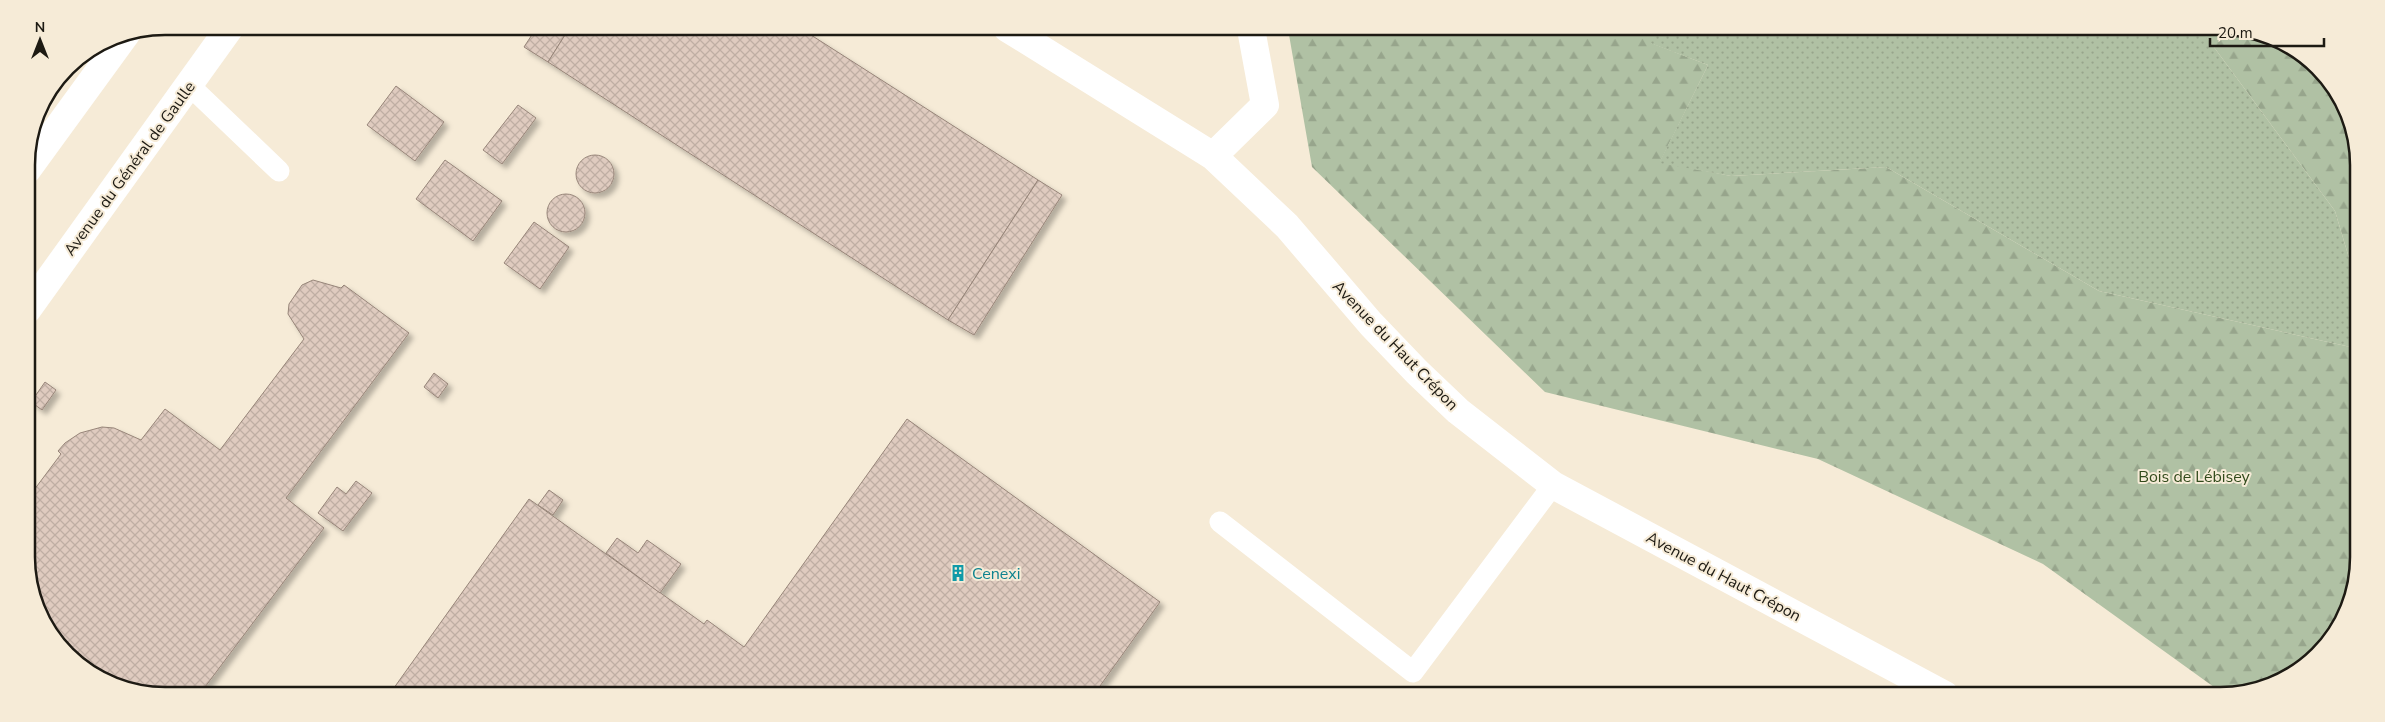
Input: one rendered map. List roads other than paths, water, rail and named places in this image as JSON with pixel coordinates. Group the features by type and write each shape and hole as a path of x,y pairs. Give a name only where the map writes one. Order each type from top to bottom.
{"street":[{"name":"Avenue du Général de Gaulle","path":"35,299 225,35"},
{"name":"Avenue du Haut Crépon","path":"1018,35 1213,156 1287,226 1372,324 1417,372 1458,411 1553,484 1930,687"},
{"path":"1213,156 1265,105 1252,35"},
{"path":"35,159 119,44"}],"lane":[{"path":"189,85 279,171"},
{"path":"1220,522 1413,672 1553,484"}],"place":[{"name":"Cenexi","path":"958,573"}],"park label":[{"name":"Bois de Lébisey","path":"2194,476"}]}
